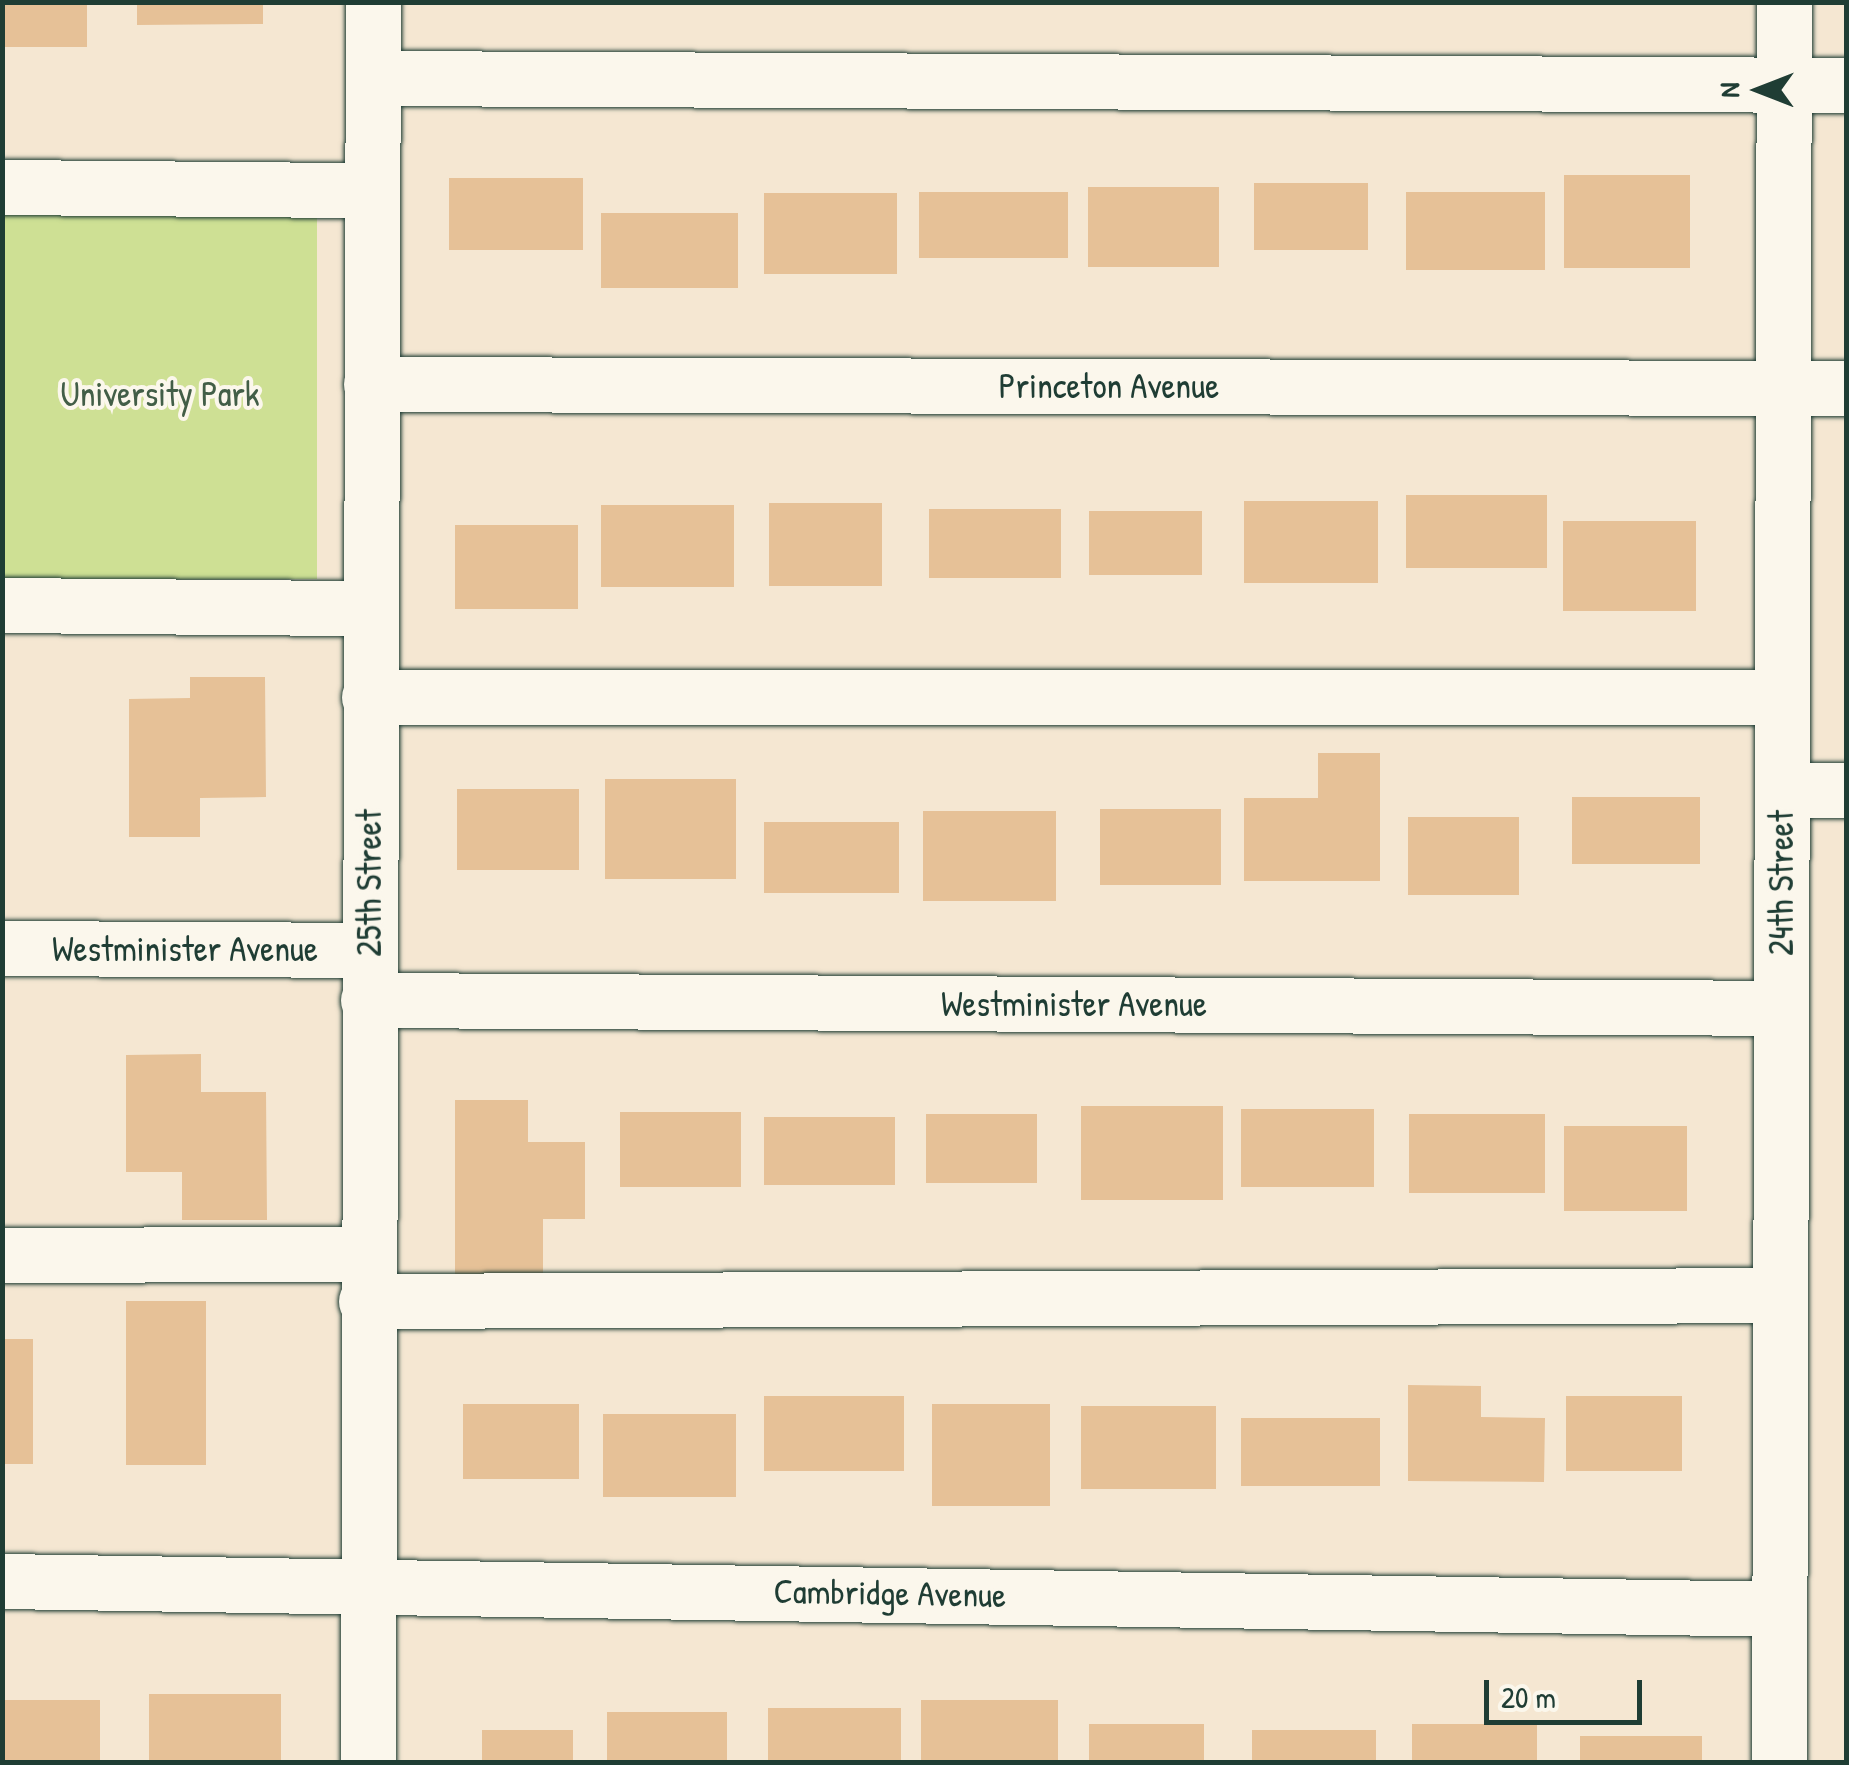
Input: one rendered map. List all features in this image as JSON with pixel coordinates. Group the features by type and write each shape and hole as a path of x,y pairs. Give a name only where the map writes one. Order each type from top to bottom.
{"street":[{"name":"25th Street","path":"368,1762 364,1584 373,2"},
{"name":"24th Street","path":"1780,1762 1777,1608 1784,2"},
{"path":"373,78 1846,84"},
{"path":"2,188 372,190"},
{"name":"Princeton Avenue","path":"371,384 1846,388"},
{"path":"2,605 370,608"},
{"path":"369,698 1782,698"},
{"path":"1782,790 1846,790"},
{"name":"Westminister Avenue","path":"2,948 368,975 1780,1008"},
{"path":"2,1255 366,1278 1779,1295"},
{"name":"Cambridge Avenue","path":"2,1581 1777,1608"}],"green space":[{"name":"University Park","path":"317,205 317,579 3,580 2,208"}],"building":[{"path":"2,2 87,2 87,47 2,47"},
{"path":"137,2 263,2 263,24 137,25"},
{"path":"1564,175 1690,175 1690,268 1564,268"},
{"path":"449,178 583,178 583,250 449,250"},
{"path":"1254,183 1368,183 1368,250 1254,250"},
{"path":"1088,187 1219,187 1219,267 1088,267"},
{"path":"919,192 1068,192 1068,258 919,258"},
{"path":"1406,192 1545,192 1545,270 1406,270"},
{"path":"764,193 897,193 897,274 764,274"},
{"path":"601,213 738,213 738,288 601,288"},
{"path":"1406,495 1547,495 1547,568 1406,568"},
{"path":"1244,501 1378,501 1378,583 1244,583"},
{"path":"769,503 882,503 882,586 769,586"},
{"path":"601,505 734,505 734,587 601,587"},
{"path":"929,509 1061,509 1061,578 929,578"},
{"path":"1089,511 1202,511 1202,575 1089,575"},
{"path":"1563,521 1696,521 1696,611 1563,611"},
{"path":"455,525 578,525 578,609 455,609"},
{"path":"190,677 265,677 266,797 200,798 200,837 129,837 129,699 190,698"},
{"path":"1318,753 1380,753 1380,881 1244,881 1244,798 1318,798"},
{"path":"605,779 736,779 736,879 605,879"},
{"path":"457,789 579,789 579,870 457,870"},
{"path":"1572,797 1700,797 1700,864 1572,864"},
{"path":"1100,809 1221,809 1221,885 1100,885"},
{"path":"923,811 1056,811 1056,901 923,901"},
{"path":"1408,817 1519,817 1519,895 1408,895"},
{"path":"764,822 899,822 899,893 764,893"},
{"path":"201,1054 201,1092 266,1092 267,1220 182,1220 182,1172 126,1172 126,1055"},
{"path":"455,1100 528,1100 528,1142 585,1142 585,1219 543,1219 543,1285 455,1284"},
{"path":"1081,1106 1223,1106 1223,1200 1081,1200"},
{"path":"1241,1109 1374,1109 1374,1187 1241,1187"},
{"path":"620,1112 741,1112 741,1187 620,1187"},
{"path":"926,1114 1037,1114 1037,1183 926,1183"},
{"path":"1409,1114 1545,1114 1545,1193 1409,1193"},
{"path":"764,1117 895,1117 895,1185 764,1185"},
{"path":"1564,1126 1687,1126 1687,1211 1564,1211"},
{"path":"126,1301 206,1301 206,1465 126,1465"},
{"path":"2,1339 33,1339 33,1464 2,1464"},
{"path":"1408,1385 1481,1386 1481,1417 1545,1418 1544,1482 1408,1481"},
{"path":"764,1396 904,1396 904,1471 764,1471"},
{"path":"1566,1396 1682,1396 1682,1471 1566,1471"},
{"path":"463,1404 579,1404 579,1479 463,1479"},
{"path":"932,1404 1050,1404 1050,1506 932,1506"},
{"path":"1081,1406 1216,1406 1216,1489 1081,1489"},
{"path":"603,1414 736,1414 736,1497 603,1497"},
{"path":"1241,1418 1380,1418 1380,1486 1241,1486"},
{"path":"149,1694 281,1694 281,1762 149,1762"},
{"path":"2,1700 100,1700 100,1762 2,1762"},
{"path":"921,1700 1058,1700 1058,1762 921,1762"},
{"path":"768,1708 901,1708 901,1762 768,1762"},
{"path":"607,1712 727,1712 727,1762 607,1762"},
{"path":"1089,1724 1204,1724 1204,1762 1089,1762"},
{"path":"1412,1724 1537,1724 1537,1762 1412,1762"},
{"path":"482,1730 573,1730 573,1762 482,1762"},
{"path":"1252,1730 1376,1730 1376,1762 1252,1762"},
{"path":"1580,1736 1702,1736 1702,1762 1580,1762"}]}
